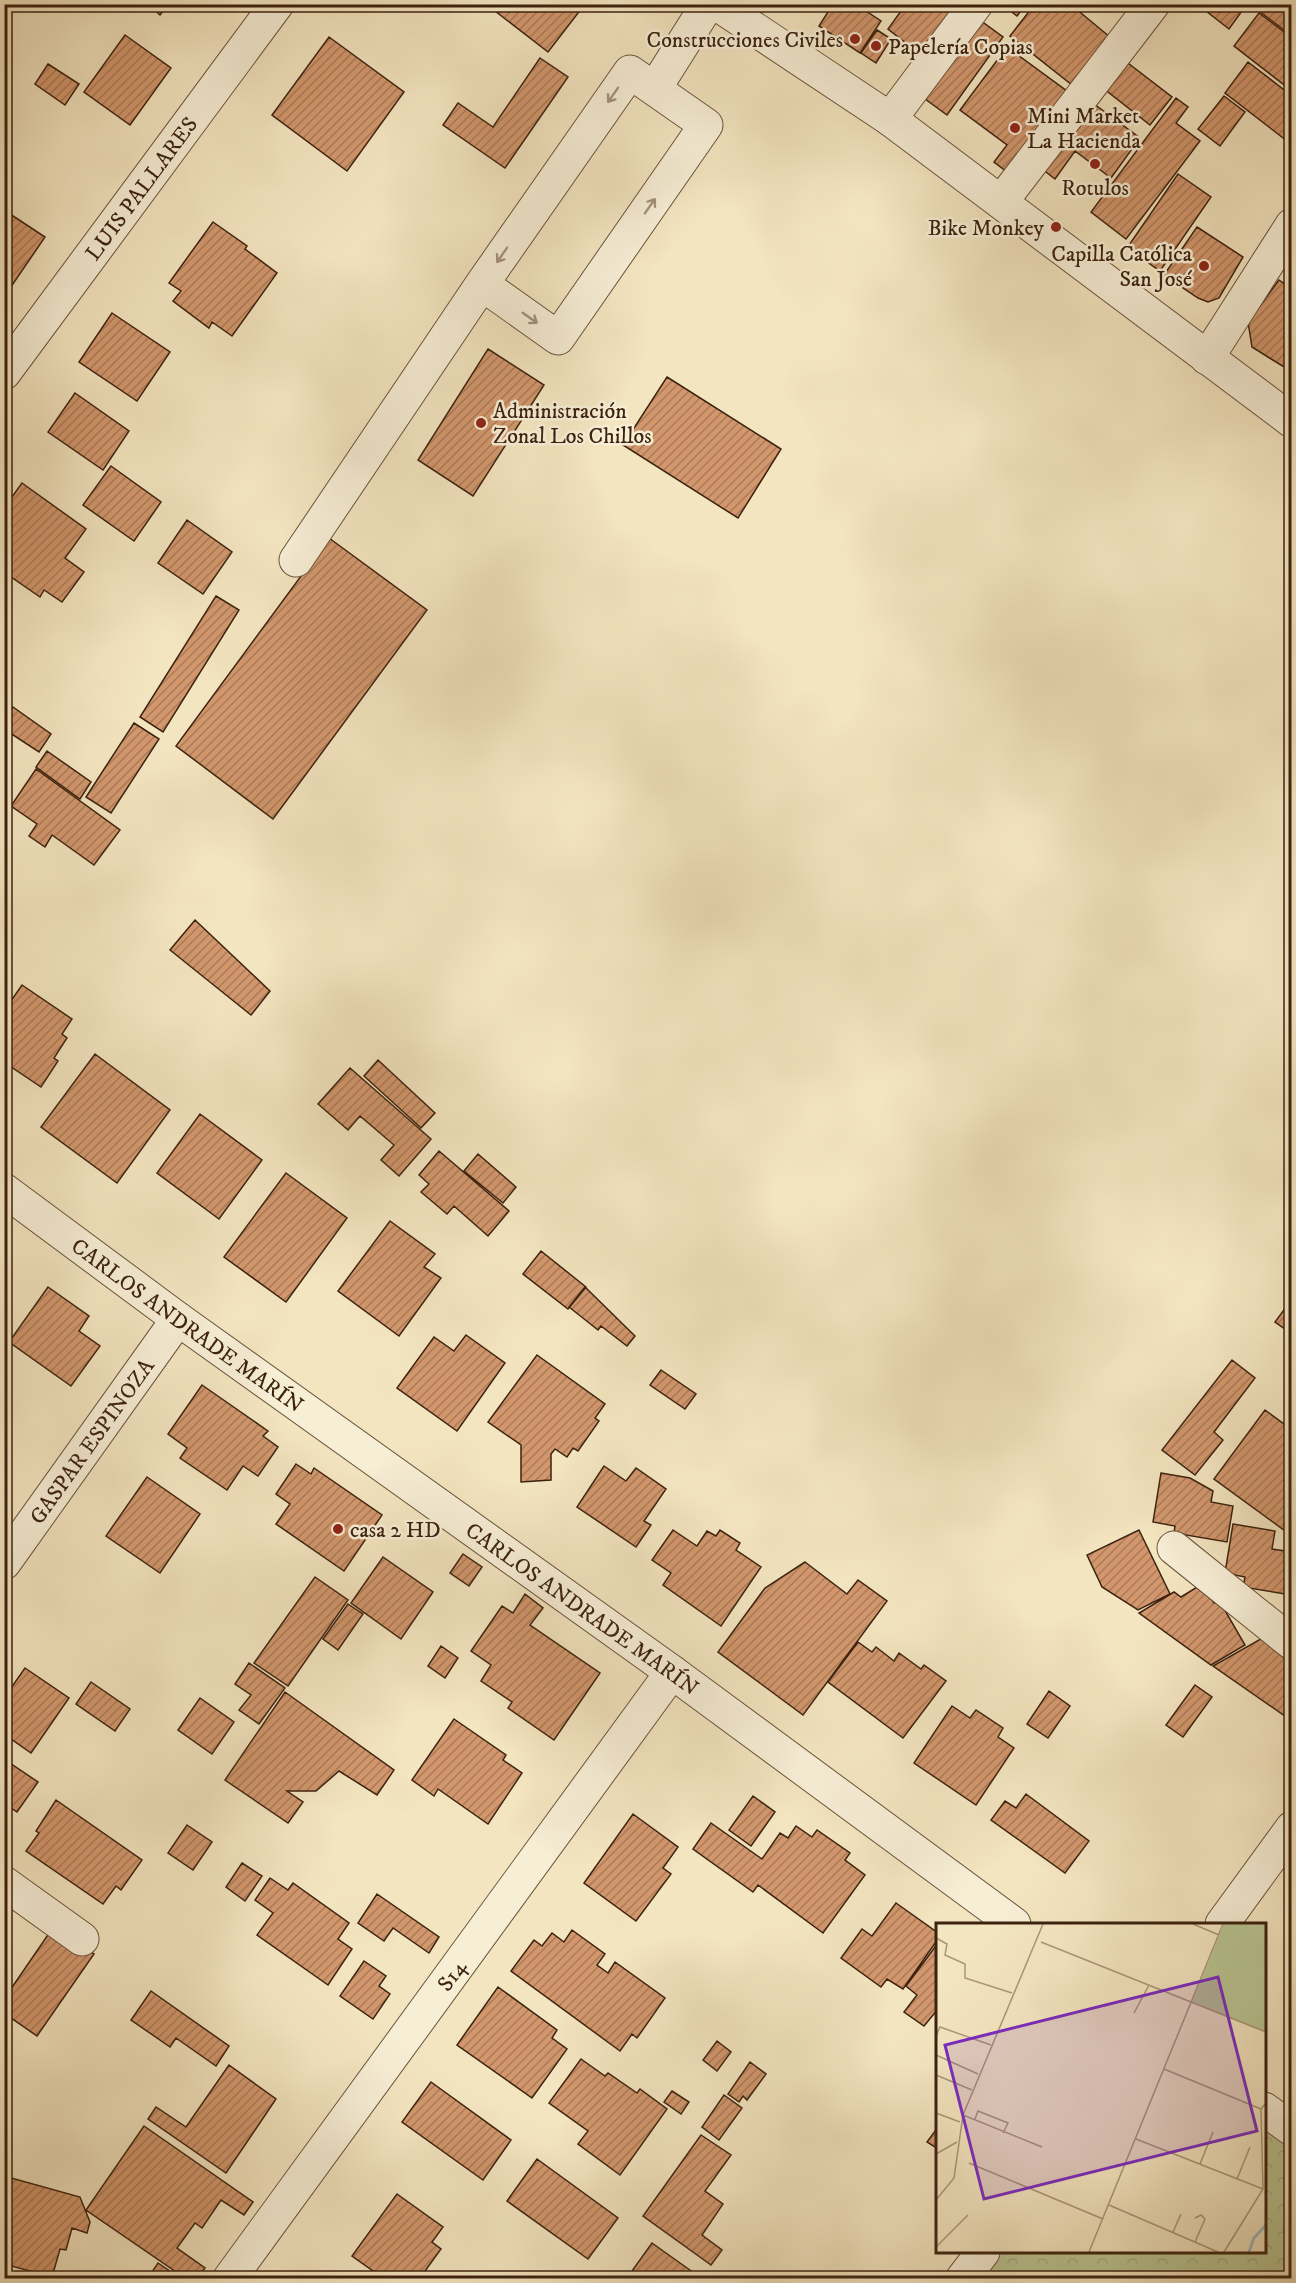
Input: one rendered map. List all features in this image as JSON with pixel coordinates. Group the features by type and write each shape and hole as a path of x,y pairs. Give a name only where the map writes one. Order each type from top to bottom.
{"street":[{"name":"LUIS PALLARES","path":"4,373 277,4"},
{"path":"655,88 708,4"},
{"path":"717,4 890,119 1292,421"},
{"path":"890,119 975,4"},
{"path":"1001,202 1153,4"},
{"path":"296,560 482,284 630,72 706,125 558,338 482,284"},
{"path":"1207,358 1292,225"},
{"name":"CARLOS ANDRADE MARÍN","path":"4,1190 178,1319 672,1672 1013,1923"},
{"name":"GASPAR ESPINOZA","path":"4,1563 178,1319"},
{"path":"1174,1548 1292,1643"},
{"name":"S14","path":"230,2278 672,1672"},
{"path":"1223,1923 1292,1828"},
{"path":"4,1882 82,1939"},
{"path":"1266,2110 1292,2129"},
{"path":"963,2278 982,2253"}],"green space":[{"path":"1266,2110 1291,2129 1291,2278 963,2278 982,2253 1266,2253"}],"building":[{"path":"148,4 169,4 160,15"},
{"path":"486,4 585,4 548,52"},
{"name":"Construcciones Civiles","path":"833,4 861,4 860,7 881,21 860,53 819,26"},
{"path":"906,4 965,4 925,58 888,29"},
{"path":"1005,4 1026,4 1017,16 1004,6"},
{"path":"1035,4 1070,4 1110,37 1072,85 1010,36"},
{"path":"1197,4 1247,4 1229,29"},
{"path":"1292,4 1292,36 1251,5"},
{"path":"1259,13 1292,38 1292,91 1234,46"},
{"path":"973,15 1003,37 947,115 917,93"},
{"name":"Papelería Copias","path":"877,30 891,39 876,63 861,53"},
{"path":"125,35 171,68 130,125 84,92"},
{"path":"329,37 404,92 347,171 272,115"},
{"name":"Mini Market La Hacienda","path":"1007,47 1071,94 1011,175 994,162 1007,145 960,110"},
{"path":"540,58 568,77 505,168 443,125 458,103 493,127"},
{"path":"1124,60 1172,97 1150,125 1103,88"},
{"path":"1248,62 1292,96 1292,135 1287,141 1225,93"},
{"path":"48,64 79,84 65,105 35,84"},
{"path":"1224,96 1245,112 1220,146 1198,129"},
{"path":"1086,98 1140,138 1111,178 1075,151 1055,179 1037,165"},
{"path":"1176,98 1188,107 1176,123 1200,141 1126,239 1091,212"},
{"path":"1178,174 1211,197 1160,271 1127,248"},
{"path":"4,210 45,237 4,297"},
{"path":"213,222 247,246 245,249 277,273 232,336 212,322 209,328 173,301 181,291 169,283"},
{"name":"Capilla Católica San José","path":"1197,227 1243,257 1219,298 1208,302 1198,298 1164,275"},
{"path":"1279,280 1292,289 1292,372 1252,347 1248,322"},
{"path":"112,313 170,352 137,401 79,362"},
{"name":"Administración Zonal Los Chillos","path":"488,349 544,385 473,496 418,460"},
{"path":"667,377 781,449 738,518 623,445"},
{"path":"75,393 129,431 103,470 48,432"},
{"path":"111,466 161,502 134,541 83,505"},
{"path":"22,483 86,529 65,558 84,572 62,602 44,590 40,597 4,572 4,508"},
{"path":"187,520 232,552 203,594 158,563"},
{"path":"329,538 427,610 273,819 176,746"},
{"path":"216,596 239,610 163,732 140,717"},
{"path":"13,707 51,734 39,752 4,729 4,719"},
{"path":"134,723 159,739 111,813 86,797"},
{"path":"47,751 91,782 80,799 36,767"},
{"path":"36,769 120,830 94,865 52,835 45,847 29,836 37,824 11,806"},
{"path":"195,920 270,991 251,1015 170,950"},
{"path":"22,985 72,1019 62,1034 67,1038 54,1058 58,1061 41,1087 4,1062 4,1011"},
{"path":"95,1054 170,1110 117,1183 41,1127"},
{"path":"378,1060 435,1113 421,1128 364,1076"},
{"path":"350,1068 431,1139 399,1176 381,1160 394,1145 360,1116 348,1130 318,1104"},
{"path":"200,1114 262,1160 219,1219 157,1173"},
{"path":"439,1151 509,1211 488,1236 454,1206 447,1214 421,1192 429,1184 419,1175"},
{"path":"478,1154 516,1187 503,1203 464,1171"},
{"path":"286,1173 347,1218 286,1302 224,1257"},
{"path":"390,1221 435,1254 424,1267 441,1278 399,1336 338,1291"},
{"path":"541,1251 586,1287 568,1309 523,1274"},
{"path":"48,1287 89,1316 79,1331 100,1346 71,1386 9,1342"},
{"path":"585,1287 635,1336 627,1346 601,1326 598,1330 569,1307"},
{"path":"1292,1299 1292,1334 1275,1322"},
{"path":"466,1335 505,1363 457,1431 397,1388 434,1337 454,1351"},
{"path":"537,1355 605,1404 595,1418 599,1421 578,1451 573,1448 567,1457 555,1449 551,1454 551,1480 521,1482 521,1445 488,1422"},
{"path":"1232,1360 1255,1378 1214,1432 1223,1440 1195,1475 1162,1450"},
{"path":"661,1370 696,1394 685,1409 650,1385"},
{"path":"202,1385 268,1431 263,1436 278,1447 258,1476 243,1466 227,1490 180,1458 187,1448 168,1434"},
{"path":"1265,1410 1292,1430 1292,1536 1214,1479"},
{"path":"296,1464 311,1474 314,1468 382,1515 344,1571 276,1524 290,1504 276,1494"},
{"path":"604,1466 626,1481 636,1468 666,1489 644,1521 651,1525 636,1547 577,1507"},
{"path":"1161,1473 1190,1478 1213,1491 1211,1502 1233,1506 1227,1542 1174,1533 1175,1526 1153,1522"},
{"path":"147,1477 200,1514 160,1573 106,1536"},
{"path":"1233,1524 1275,1531 1272,1549 1292,1552 1292,1595 1243,1587 1245,1577 1225,1573"},
{"path":"673,1530 697,1546 707,1531 716,1536 720,1530 740,1543 736,1550 761,1567 721,1626 663,1585 671,1573 652,1560"},
{"path":"1139,1530 1170,1594 1138,1610 1102,1587 1087,1555"},
{"path":"463,1554 482,1567 469,1586 450,1573"},
{"path":"383,1557 433,1592 401,1639 351,1603"},
{"path":"805,1562 847,1594 858,1580 887,1601 803,1715 718,1652 765,1588"},
{"path":"315,1577 348,1600 288,1686 254,1663"},
{"path":"1202,1584 1214,1603 1219,1600 1245,1645 1211,1665 1139,1613 1174,1592 1181,1597"},
{"path":"525,1594 543,1608 530,1625 600,1673 554,1740 508,1708 512,1702 481,1681 491,1665 471,1651 502,1606 513,1613"},
{"path":"348,1604 363,1614 338,1650 323,1639"},
{"path":"1273,1632 1292,1652 1292,1721 1213,1666"},
{"path":"858,1642 872,1652 876,1647 894,1661 899,1653 921,1669 924,1665 946,1681 903,1738 828,1682"},
{"path":"441,1646 458,1658 445,1678 428,1666"},
{"path":"249,1663 285,1688 259,1724 239,1710 251,1695 235,1684"},
{"path":"25,1668 69,1698 31,1753 4,1734 4,1698"},
{"path":"91,1682 130,1709 115,1731 76,1704"},
{"path":"1195,1685 1212,1697 1183,1737 1166,1725"},
{"path":"1049,1691 1070,1706 1048,1738 1027,1724"},
{"path":"285,1692 394,1770 377,1795 339,1771 316,1791 287,1791 303,1802 288,1823 225,1780"},
{"path":"200,1698 234,1722 212,1754 178,1730"},
{"path":"952,1706 970,1718 976,1710 1003,1728 998,1737 1014,1748 976,1805 914,1763"},
{"path":"454,1719 506,1755 503,1760 522,1773 488,1824 438,1789 434,1796 412,1780"},
{"path":"4,1759 38,1782 17,1812 11,1808 4,1817"},
{"path":"1026,1794 1089,1841 1065,1873 991,1820 1005,1801 1016,1808"},
{"path":"753,1796 775,1812 751,1846 729,1830"},
{"path":"56,1800 142,1860 121,1890 116,1886 103,1904 26,1851 39,1833 36,1831"},
{"path":"633,1814 678,1847 663,1868 671,1874 636,1921 584,1883"},
{"path":"711,1823 762,1859 780,1833 788,1838 796,1826 812,1837 817,1830 850,1853 845,1860 865,1875 823,1933 758,1885 753,1892 693,1849"},
{"path":"187,1825 212,1842 193,1870 168,1853"},
{"path":"242,1863 262,1876 245,1901 226,1887"},
{"path":"270,1878 288,1890 293,1883 349,1923 338,1939 352,1949 328,1985 257,1935 273,1913 255,1900"},
{"path":"377,1894 439,1937 429,1953 393,1928 384,1941 358,1923"},
{"path":"896,1903 936,1932 936,1942 903,1989 887,1979 881,1987 841,1958 862,1929 872,1936"},
{"path":"54,1926 94,1954 37,2036 4,2013 4,1999"},
{"path":"572,1930 605,1954 597,1965 608,1973 615,1962 665,1998 637,2038 632,2034 620,2051 511,1971 534,1940 542,1946 552,1933 564,1942"},
{"path":"936,1946 936,2011 924,2026 904,2012 917,1995 906,1986"},
{"path":"364,1961 386,1976 379,1986 390,1994 373,2019 340,1996"},
{"path":"498,1987 557,2030 552,2038 567,2049 532,2098 457,2045"},
{"path":"151,1991 229,2046 216,2066 176,2038 170,2047 131,2020"},
{"path":"717,2041 731,2052 717,2071 703,2060"},
{"path":"581,2059 605,2076 608,2073 637,2093 640,2089 667,2109 620,2175 578,2144 588,2131 549,2103"},
{"path":"750,2062 766,2074 747,2100 743,2096 739,2102 728,2094"},
{"path":"229,2065 276,2099 226,2173 148,2119 156,2107 186,2127"},
{"path":"431,2082 511,2140 483,2180 402,2122"},
{"path":"672,2091 689,2102 681,2114 664,2102"},
{"path":"724,2095 742,2108 719,2140 702,2127"},
{"path":"144,2126 253,2202 244,2215 221,2200 202,2228 195,2223 177,2248 205,2268 197,2278 185,2278 86,2210"},
{"path":"936,2130 936,2148 927,2142"},
{"path":"701,2135 731,2155 705,2191 723,2204 702,2235 722,2250 711,2265 643,2216"},
{"path":"537,2159 618,2218 588,2259 507,2201"},
{"path":"4,2176 80,2197 90,2222 87,2233 72,2228 66,2250 60,2249 52,2277 4,2264"},
{"path":"397,2194 443,2227 432,2242 441,2249 420,2278 383,2278 352,2256"},
{"path":"652,2243 701,2278 627,2278"},
{"path":"158,2263 180,2278 148,2278"}],"place":[{"name":"Construcciones Civiles","path":"855,39"},
{"name":"Papelería Copias","path":"876,46"},
{"name":"Mini Market La Hacienda","path":"1015,128"},
{"name":"Rotulos","path":"1095,164"},
{"name":"Bike Monkey","path":"1056,227"},
{"name":"Capilla Católica San José","path":"1204,266"},
{"name":"Administración Zonal Los Chillos","path":"481,423"},
{"name":"casa 2 HD","path":"338,1529"}]}
